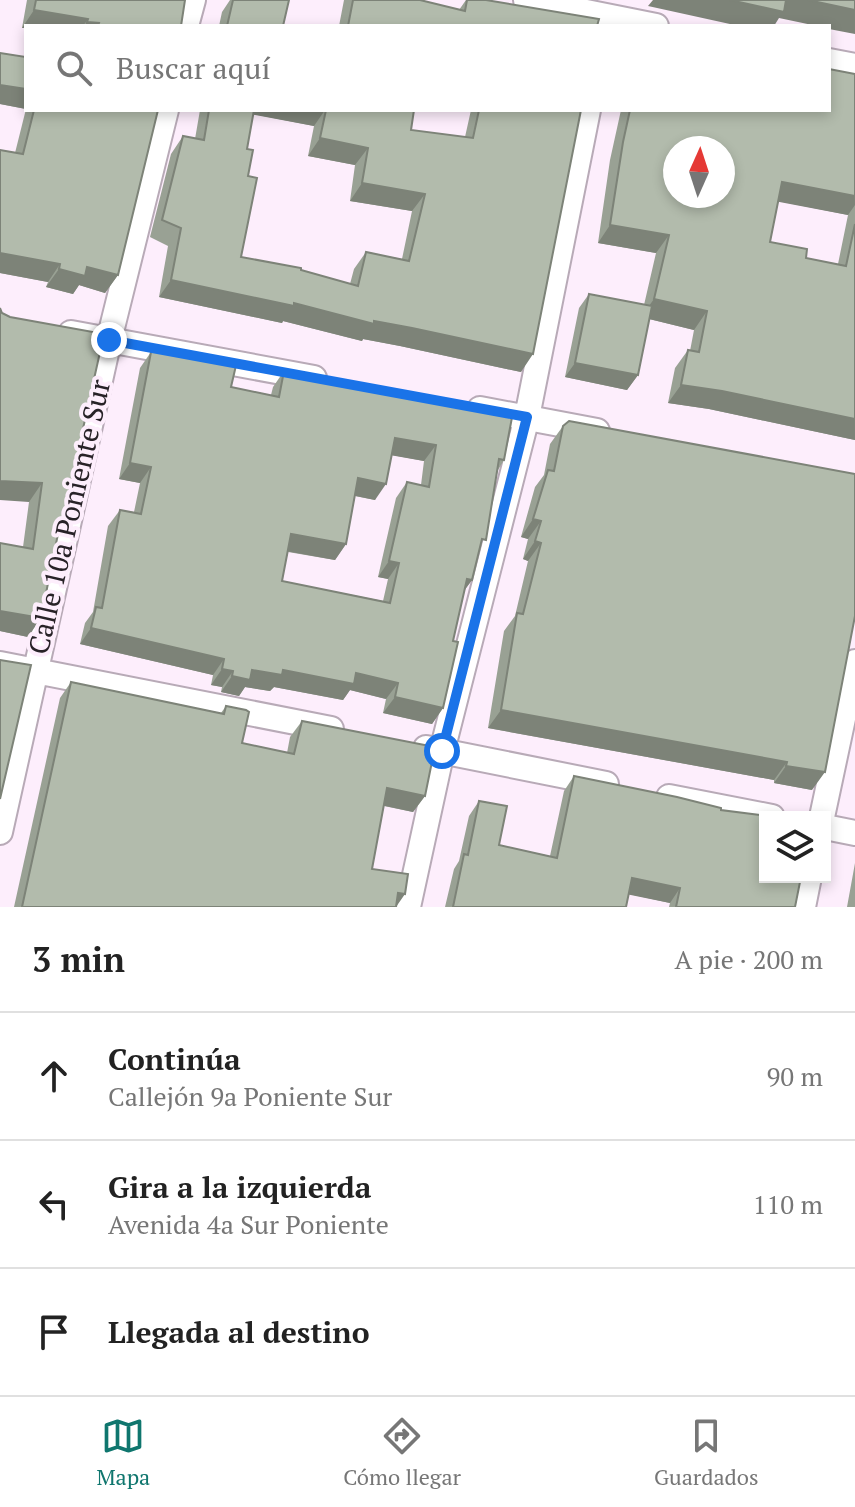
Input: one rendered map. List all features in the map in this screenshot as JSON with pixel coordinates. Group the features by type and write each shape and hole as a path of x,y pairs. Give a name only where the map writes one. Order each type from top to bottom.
{"street":[{"path":"187,24 193,0"},
{"path":"526,0 648,24"},
{"path":"831,61 855,66"},
{"name":"Calle 10a Poniente Sur","path":"0,832 109,340 166,112"},
{"path":"408,907 442,751 527,417 588,112"},
{"path":"47,328 341,383"},
{"path":"465,406 620,435"},
{"path":"823,811 855,662"},
{"path":"0,664 348,733"},
{"path":"410,745 622,787"},
{"path":"652,793 759,814"},
{"path":"831,828 855,833"},
{"path":"803,907 808,883"}],"building":[{"path":"36,0 185,0 181,24 99,24 87,22 88,19 34,10"},
{"path":"233,0 289,0 283,24 227,24"},
{"path":"353,0 420,0 465,11 467,0 486,0 599,19 598,24 348,24"},
{"path":"730,0 786,0 784,12"},
{"path":"808,0 855,0 855,10"},
{"path":"0,53 24,57 24,89 0,85"},
{"path":"831,69 855,74 855,196 782,182 770,242 807,249 806,258 846,266 855,224 855,419 681,385 688,350 699,352 707,311 654,299 669,235 610,225 630,112 831,112"},
{"path":"34,112 158,112 118,275 87,267 85,276 59,269 60,264 0,253 0,150 23,154"},
{"path":"209,112 254,112 247,149 253,150 248,176 257,178 241,257 301,268 358,286 366,252 409,261 425,194 362,183 368,148 320,138 326,112 414,112 411,130 473,138 479,112 581,112 533,354 412,328 374,321 374,324 294,303 294,306 171,280 181,228 162,220 183,136 204,140"},
{"path":"589,294 652,306 638,375 575,363"},
{"path":"0,308 10,317 104,334 41,618 0,611 0,543 33,549 42,483 0,481"},
{"path":"160,348 237,361 231,387 279,397 284,371 513,412 504,460 499,459 486,540 482,539 472,580 467,579 453,641 458,642 443,708 395,697 398,683 356,673 354,684 283,670 282,675 252,670 250,680 232,676 233,671 222,669 224,659 91,628 96,607 102,608 120,510 141,514 151,467 130,463 151,352","holes":["395,438 436,445 429,487 407,482 389,561 399,563 390,603 282,581 291,534 346,544 358,478 386,484"]},
{"path":"569,421 855,474 855,616 825,772 786,766 787,762 501,710 517,613 523,614 541,543 535,541 541,521 533,519 548,470 554,471 563,426"},
{"path":"0,660 31,665 0,799"},
{"path":"71,682 224,714 226,706 246,710 249,712 242,743 294,754 302,721 435,747 425,796 387,788 372,869 408,874 405,894 398,893 396,907 22,907"},
{"path":"574,776 677,797 721,810 759,815 759,883 800,883 795,907 676,907 680,888 632,878 626,907 453,907 479,801 507,806 499,845 557,858"}],"route":[{"path":"109,340 527,417 442,751"}]}
